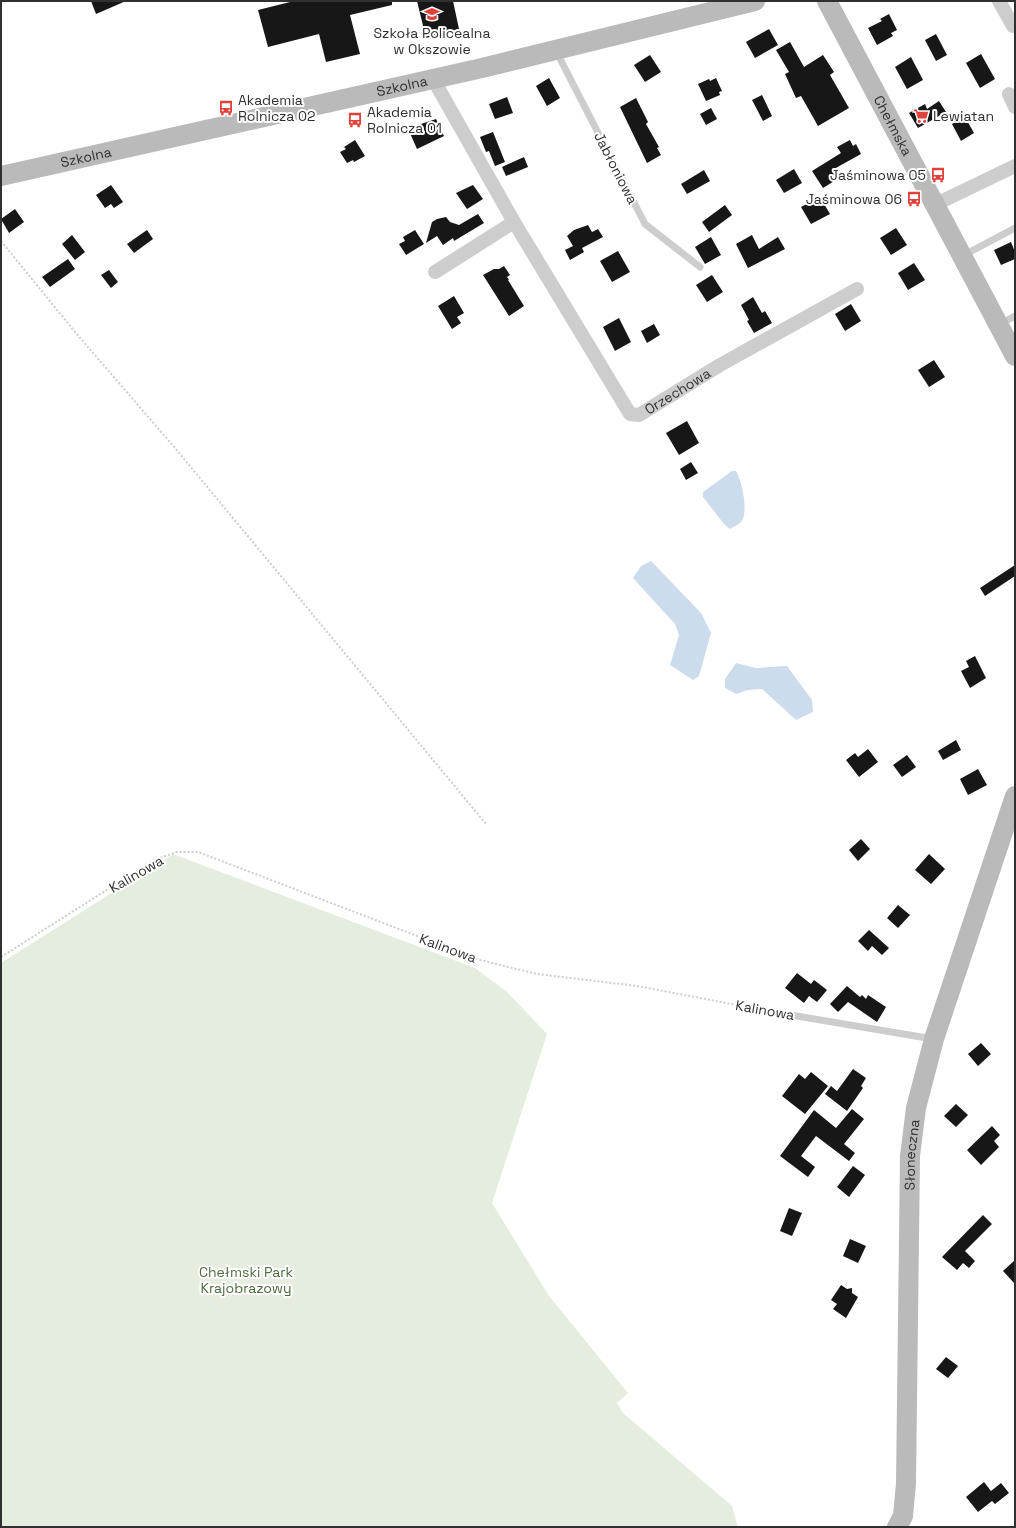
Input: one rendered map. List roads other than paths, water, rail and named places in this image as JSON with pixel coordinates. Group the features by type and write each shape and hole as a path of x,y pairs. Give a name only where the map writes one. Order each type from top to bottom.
{"main road":[{"name":"Szkolna","path":"1,176 433,79 755,1"},
{"name":"Chełmska","path":"827,1 962,256 1007,320 1015,356"},
{"name":"Słoneczna","path":"897,1527 903,1516 906,1483 910,1156 916,1108 934,1039 1015,796"}],"street":[{"path":"999,1 1013,26"},
{"name":"Orzechowa","path":"433,79 514,222 630,414 639,415 720,365 857,289"},
{"path":"1009,94 1015,107"},
{"path":"934,205 1015,166"},
{"path":"435,272 514,222"}],"lane":[{"name":"Jabłoniowa","path":"555,49 645,224 700,267"},
{"path":"962,256 1015,228"},
{"name":"Kalinowa","path":"773,1012 934,1039"}],"water":[{"path":"732,471 736,471 738,476 745,505 741,522 730,529 724,524 703,497 703,492"},
{"path":"651,561 701,613 711,633 699,676 693,680 670,665 679,635 675,624 633,578 641,566"},
{"path":"736,663 756,668 787,666 812,700 813,712 796,720 762,689 748,690 736,694 725,688 725,679"}],"place":[{"name":"Szkoła Policealna w Okszowie","path":"432,14"},
{"name":"Akademia Rolnicza 02","path":"226,108"},
{"name":"Lewiatan","path":"921,116"},
{"name":"Akademia Rolnicza 01","path":"355,120"},
{"name":"Jaśminowa 05","path":"938,175"},
{"name":"Jaśminowa 06","path":"914,199"}],"park label":[{"name":"Chełmski Park Krajobrazowy","path":"246,1280"}]}
